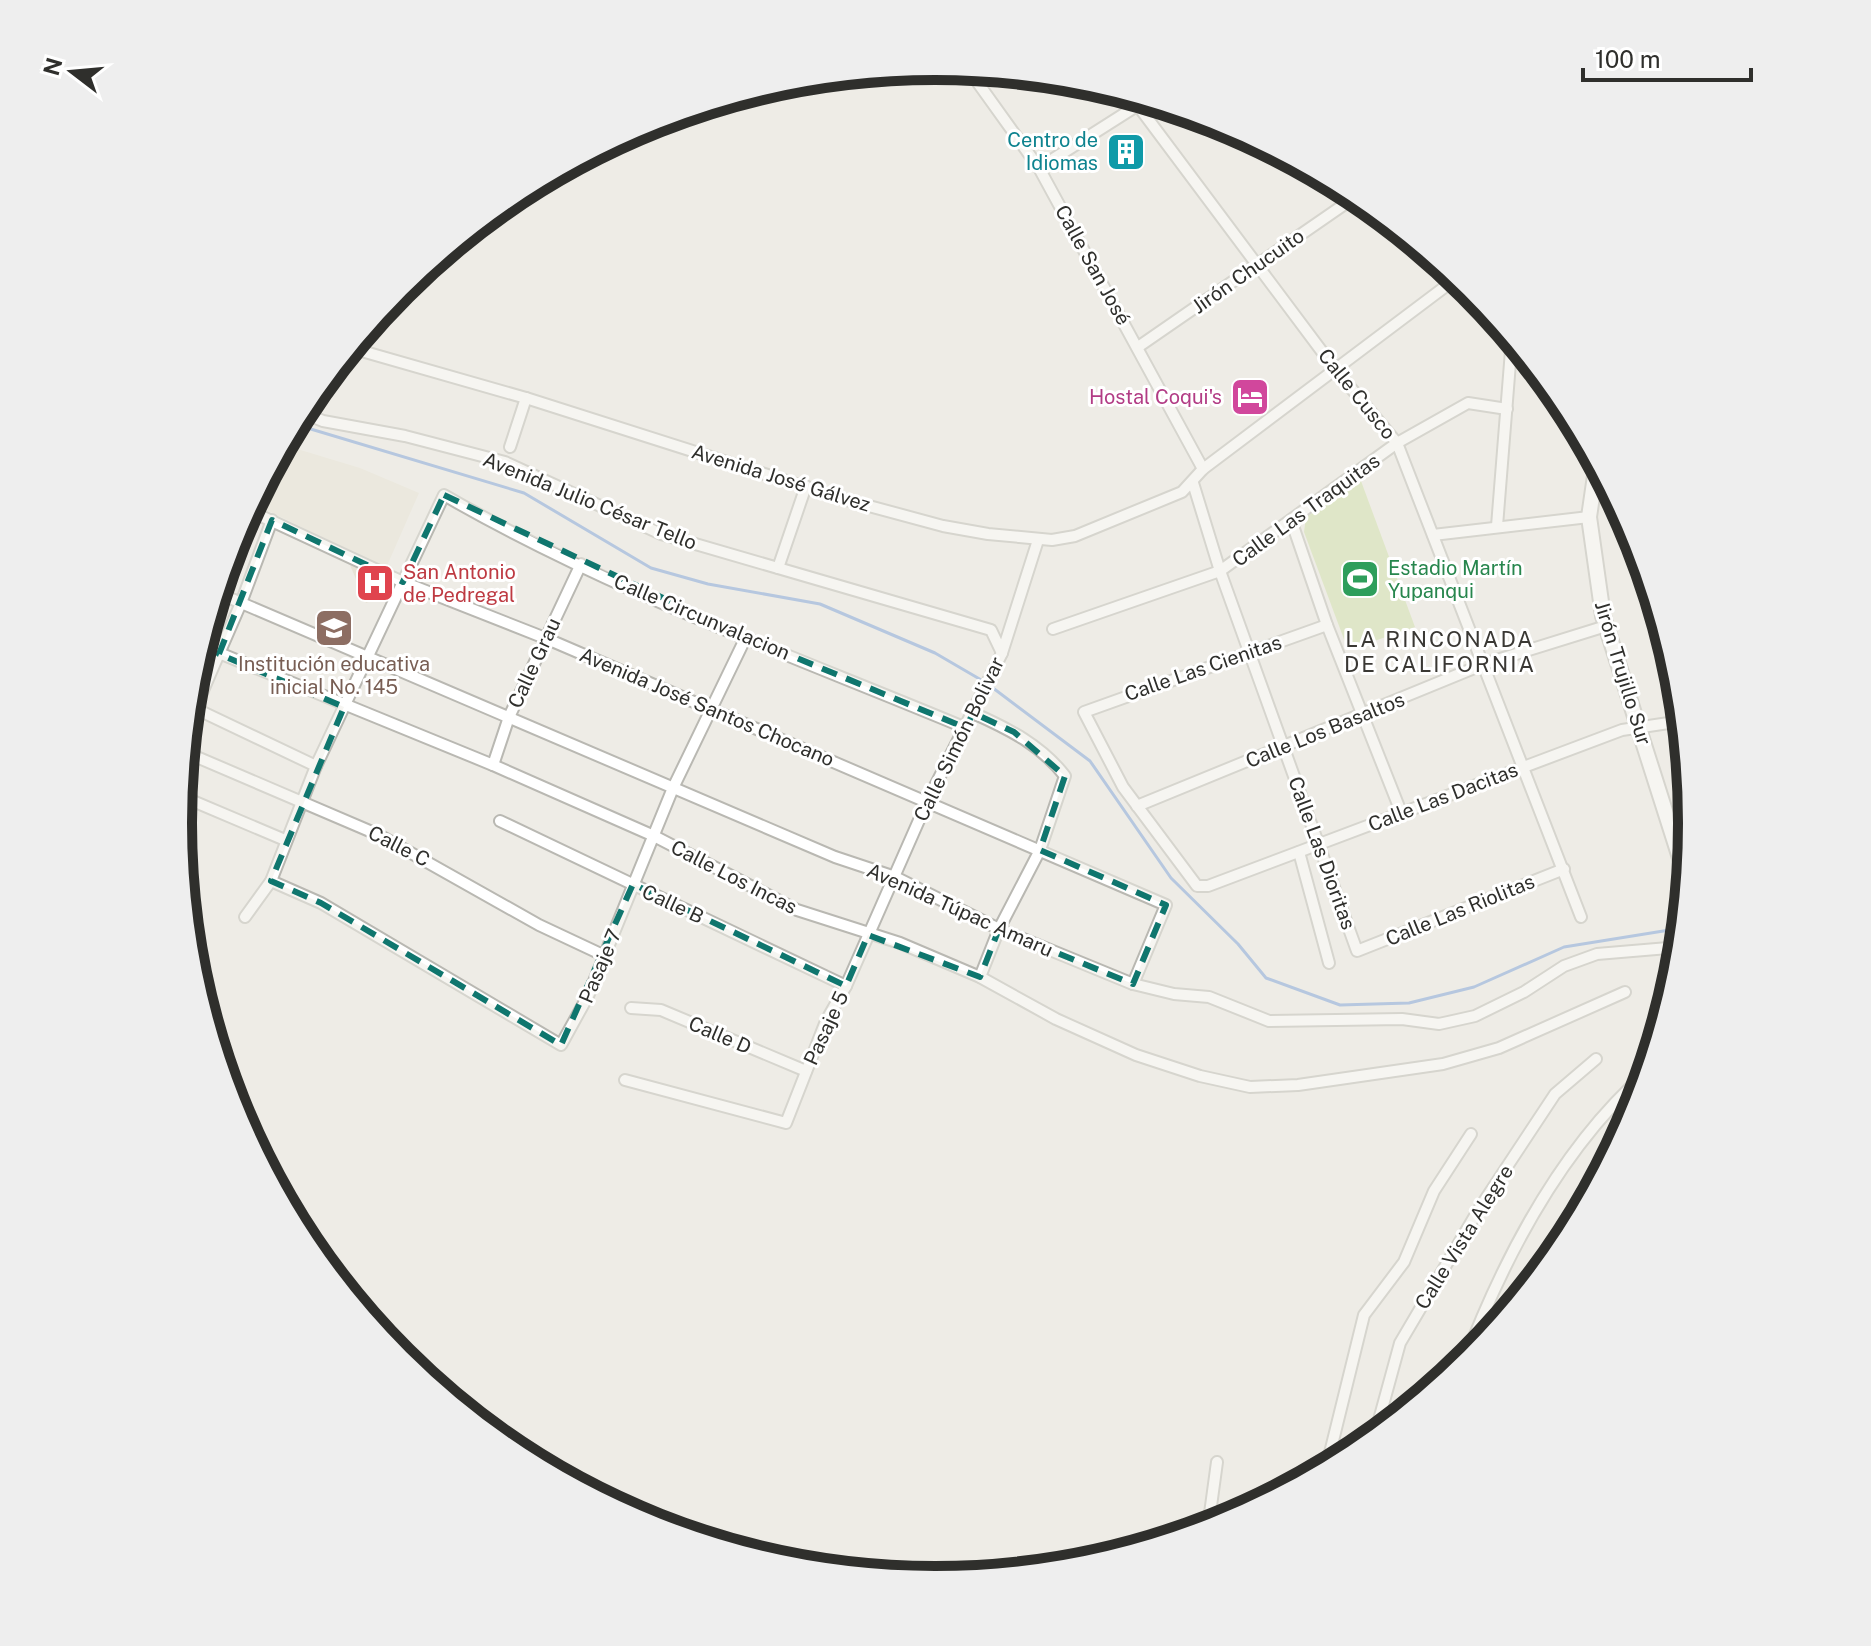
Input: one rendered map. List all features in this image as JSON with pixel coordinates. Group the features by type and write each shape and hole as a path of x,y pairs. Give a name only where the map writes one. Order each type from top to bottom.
{"street":[{"name":"Calle San José","path":"977,82 1039,168 1203,469"},
{"path":"1039,168 1134,107"},
{"name":"Calle Cusco","path":"1149,111 1335,369 1397,443 1525,766 1581,917"},
{"name":"Jirón Chucuito","path":"1138,347 1345,203"},
{"name":"Avenida José Gálvez","path":"362,351 943,526 1038,540 1084,533 1182,492 1203,469 1447,285"},
{"path":"1497,526 1511,354"},
{"path":"510,447 526,398"},
{"name":"Calle Las Traquitas","path":"1053,629 1220,571 1397,443 1468,403 1507,409"},
{"name":"Avenida Julio César Tello","path":"313,417 405,436 505,462 661,534 991,630 1002,653"},
{"name":"Jirón Trujillo Sur","path":"1594,480 1589,517 1606,626 1677,850"},
{"name":"Calle Las Dioritas","path":"1193,483 1220,571 1357,951"},
{"path":"778,568 806,486"},
{"name":"Calle Circunvalacion","path":"403,582 444,495 581,564 746,637 966,728"},
{"name":"Avenida José Santos Chocano","path":"260,515 403,582 545,638 1166,905 1133,984"},
{"path":"1433,535 1589,517"},
{"path":"207,679 241,603 272,520"},
{"path":"1291,520 1327,625 1401,812"},
{"name":"Calle Simón Bolivar","path":"868,935 927,802 1002,653 1038,540"},
{"name":"Calle Grau","path":"493,765 509,717 581,564"},
{"path":"245,917 271,881 316,766 403,582"},
{"name":"Avenida Túpac Amaru","path":"228,597 835,857 895,877 999,929 1133,984 1174,994 1209,997 1269,1021 1402,1019 1439,1024 1475,1016 1524,992 1564,966 1597,954 1667,948"},
{"name":"Calle Las Cienitas","path":"1137,806 1083,716 1086,708 1327,625"},
{"name":"Calle Los Basaltos","path":"1137,806 1484,664 1606,626"},
{"name":"Pasaje 7","path":"271,881 321,903 561,1045 605,956 673,788 746,637"},
{"name":"Calle Los Incas","path":"213,651 493,765 654,836 797,910 900,943 980,977 1056,1019 1136,1055 1200,1076 1250,1087 1298,1085 1443,1064 1499,1048 1625,992"},
{"path":"201,711 316,766"},
{"path":"973,713 1014,732 1050,756 1065,776 1040,850 999,929 980,977"},
{"name":"Calle Las Dacitas","path":"1137,806 1197,886 1208,886 1622,730 1640,730 1672,723"},
{"name":"Calle C","path":"196,757 379,835 539,925 605,956"},
{"path":"193,801 285,840"},
{"name":"Calle B","path":"500,821 846,986"},
{"path":"1299,852 1329,963"},
{"name":"Calle Las Riolitas","path":"1357,951 1564,869"},
{"name":"Pasaje 5","path":"625,1080 786,1123 826,1021 846,986 868,935"},
{"name":"Calle D","path":"631,1008 661,1010 806,1071"},
{"name":"Calle Vista Alegre","path":"1379,1418 1400,1343 1479,1209 1555,1094 1596,1059"},
{"path":"1475,1333 1548,1192 1616,1100 1629,1088"},
{"path":"1330,1452 1364,1315 1404,1262 1434,1191 1471,1134"},
{"path":"1210,1513 1217,1462"}],"highlighted area":[{"path":"444,495 746,637 966,728 973,713 1014,732 1065,776 1040,850 1166,905 1133,984 999,929 980,977 868,935 846,986 633,884 561,1045 321,903 271,881 344,707 219,654 272,520 403,582"}],"shaded area":[{"path":"294,448 360,468 419,493 386,568 263,508"},
{"name":"San Antonio de Pedregal","path":"350,565 388,576 395,591 366,603"}],"green space":[{"name":"Estadio Martín Yupanqui","path":"1361,481 1415,627 1348,650 1304,532 1306,517"}],"waterway":[{"path":"307,428 524,493 651,568 708,584 820,604 935,653 983,681"},
{"path":"989,685 1090,761 1171,878 1238,944 1266,978 1340,1005 1409,1003 1474,987 1564,947 1670,930"}],"place":[{"name":"Centro de Idiomas","path":"1126,152"},
{"name":"Hostal Coqui's","path":"1250,397"},
{"name":"Estadio Martín Yupanqui","path":"1360,579"},
{"name":"San Antonio de Pedregal","path":"375,583"},
{"name":"Institución educativa inicial No. 145","path":"334,628"}],"district":[{"name":"LA RINCONADA DE CALIFORNIA","path":"1440,652"}]}
